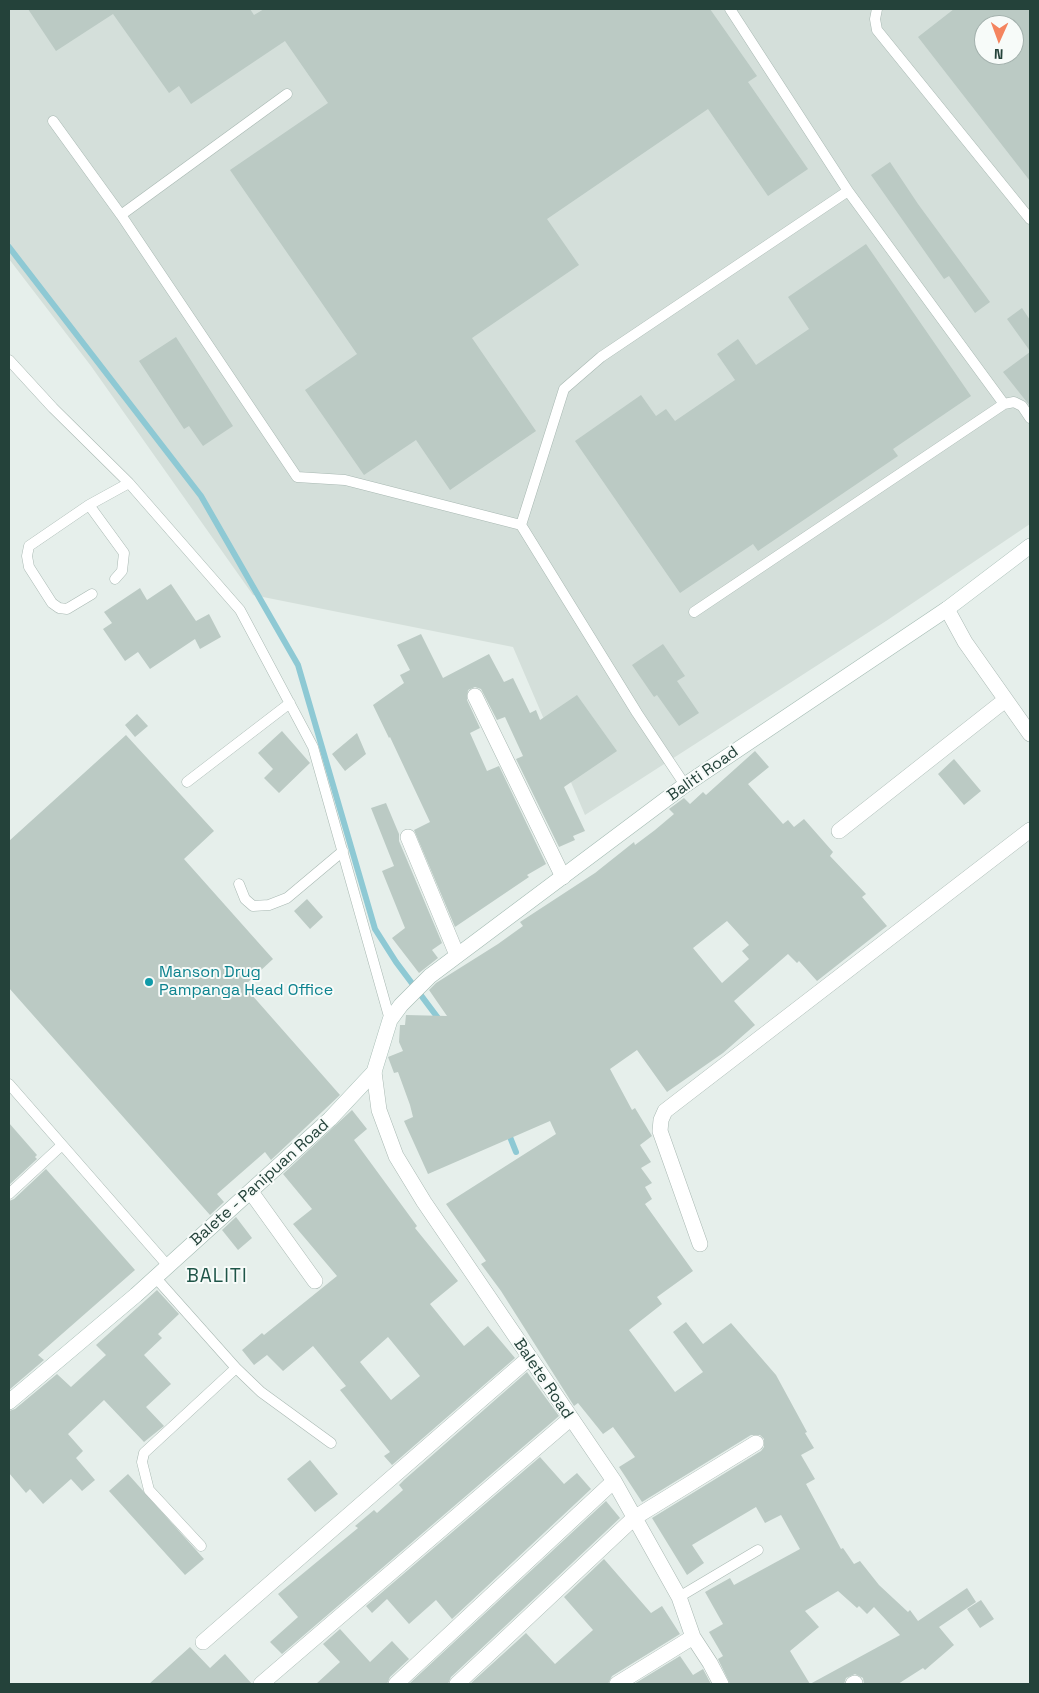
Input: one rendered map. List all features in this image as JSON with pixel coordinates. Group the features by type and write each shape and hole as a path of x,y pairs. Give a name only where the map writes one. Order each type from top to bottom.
{"street":[{"name":"Baliti Road","path":"390,1020 401,1005 430,976 685,785 947,609 1030,546"},
{"path":"947,609 965,642 1004,701 1030,734"},
{"path":"475,696 563,877"},
{"path":"839,831 1004,701"},
{"path":"700,1244 660,1131 661,1120 665,1111 1030,830"},
{"path":"408,837 457,955"},
{"name":"Balete - Panipuan Road","path":"9,1402 168,1266 330,1119 374,1072 390,1020"},
{"name":"Balete Road","path":"374,1072 379,1110 396,1156 529,1358 614,1481 679,1597 693,1637 710,1662 721,1684"},
{"path":"251,1192 315,1281"},
{"path":"203,1642 529,1358"},
{"path":"262,1684 570,1419"},
{"path":"457,1684 634,1518 756,1443"},
{"path":"396,1684 614,1481"},
{"path":"617,1684 693,1637"}],"lane":[{"path":"730,9 848,191 1004,404"},
{"path":"877,9 875,19 877,30 1030,219"},
{"path":"121,215 287,94"},
{"path":"53,121 121,215 297,477 345,480 522,525 637,713 685,785"},
{"path":"522,525 564,389 601,357 848,191"},
{"path":"9,360 53,408 130,483 240,610 313,747 390,1020"},
{"path":"694,612 1004,404 1014,402 1022,406 1030,418"},
{"path":"92,594 67,609 59,608 52,602 29,567 27,556 29,546 89,505 130,483"},
{"path":"89,505 124,553 122,571 115,579"},
{"path":"187,782 290,703"},
{"path":"239,884 245,899 253,906 269,905 287,898 343,851"},
{"path":"9,1084 168,1266"},
{"path":"9,1194 62,1145"},
{"path":"155,1277 236,1368 261,1392 332,1443"},
{"path":"201,1546 149,1490 142,1462 144,1453 236,1368"},
{"path":"679,1597 758,1550"}],"shaded area":[{"path":"9,9 1030,9 1030,524 886,621 585,815 513,647 253,595 91,366 9,259"}],"building":[{"path":"28,9 250,9 254,15 264,9 710,9 757,76 748,82 808,169 768,196 708,109 547,219 579,265 472,338 536,431 450,490 416,440 364,475 305,390 357,354 230,170 328,103 285,41 191,104 179,86 169,93 113,14 56,51"},
{"path":"954,9 1030,9 1030,181 918,37"},
{"path":"890,162 918,204 990,302 975,313 949,276 944,279 871,175"},
{"path":"866,244 971,396 893,449 898,456 758,551 753,544 680,593 575,441 641,395 656,416 666,409 675,421 735,380 717,354 738,339 756,365 809,329 788,297"},
{"path":"1022,308 1030,320 1030,351 1007,319"},
{"path":"176,337 233,426 203,446 189,426 184,429 139,361"},
{"path":"1030,352 1030,406 1003,372"},
{"path":"171,584 196,621 209,614 221,637 200,649 195,639 150,669 138,652 125,661 103,629 112,623 104,612 140,588 147,600"},
{"path":"421,634 443,678 489,654 504,682 513,678 530,713 536,710 540,720 577,695 617,751 564,787 585,831 573,836 575,840 559,847 516,759 523,756 505,717 497,720 481,689 475,687 468,690 467,700 480,728 470,733 487,771 499,766 546,864 527,875 529,877 455,927 414,830 430,822 373,705 404,683 400,675 410,670 397,645"},
{"path":"663,644 685,676 677,681 699,713 679,726 657,695 654,697 632,665"},
{"path":"137,714 148,726 135,737 125,725"},
{"path":"282,731 310,763 279,793 264,778 273,769 258,753"},
{"path":"357,733 366,754 345,771 332,754"},
{"path":"126,735 214,831 184,859 273,959 244,986 340,1095 271,1160 265,1152 217,1194 224,1202 210,1215 9,988 9,841"},
{"path":"755,751 769,767 748,784 783,824 788,820 794,827 804,819 833,852 830,856 866,894 862,897 887,926 817,981 799,961 797,963 788,954 734,1001 755,1025 723,1053 667,1092 637,1050 610,1069 632,1110 635,1108 652,1136 640,1145 651,1162 641,1168 652,1183 645,1187 652,1199 645,1204 693,1271 657,1297 662,1304 629,1330 675,1392 703,1372 673,1332 686,1322 703,1344 731,1323 776,1375 807,1432 805,1433 814,1448 801,1455 815,1479 806,1484 841,1549 843,1548 854,1564 860,1561 879,1585 908,1612 910,1610 918,1621 967,1588 976,1602 939,1627 954,1645 925,1670 923,1668 898,1684 864,1684 863,1678 855,1674 846,1678 844,1684 810,1684 730,1684 718,1659 723,1656 709,1632 723,1624 705,1592 730,1578 734,1585 800,1549 781,1515 765,1523 756,1507 692,1545 704,1563 687,1575 652,1518 761,1451 764,1447 764,1439 760,1435 751,1435 642,1502 619,1467 635,1457 613,1427 603,1434 578,1403 574,1406 501,1291 481,1264 486,1261 446,1204 556,1134 550,1121 428,1174 404,1121 413,1117 410,1105 398,1072 394,1073 388,1057 403,1051 399,1042 400,1025 405,1025 406,1015 447,1016 429,990 436,983 498,944 523,926 520,922 595,873 634,842 635,845 674,814 669,809 684,798 690,804 703,792 706,795","holes":["727,921 749,945 742,951 749,959 722,983 693,948","838,1591 857,1608 859,1606 867,1614 874,1607 900,1635 810,1684 790,1651 819,1627 805,1611"]},
{"path":"954,759 981,791 964,805 938,774"},
{"path":"386,803 399,834 399,841 442,943 432,950 438,958 419,973 392,938 405,928 382,871 394,866 371,808"},
{"path":"307,899 323,917 310,929 294,911"},
{"path":"352,1110 367,1129 354,1140 417,1226 415,1228 458,1281 430,1304 464,1346 488,1326 515,1358 392,1465 384,1456 390,1452 340,1390 346,1386 313,1346 283,1371 267,1355 254,1365 242,1350 262,1333 264,1335 337,1276 293,1224 312,1209 283,1174","holes":["388,1337 420,1376 391,1400 360,1362"]},
{"path":"9,1123 37,1155 35,1157 37,1159 9,1185"},
{"path":"46,1169 135,1270 38,1355 44,1360 9,1390 9,1201 14,1199"},
{"path":"236,1217 252,1238 238,1250 222,1230"},
{"path":"157,1290 179,1314 158,1334 162,1338 144,1355 171,1384 146,1407 164,1426 144,1442 104,1400 68,1434 83,1451 76,1458 95,1480 82,1491 71,1479 43,1504 30,1489 26,1493 9,1473 9,1411 15,1409 57,1374 71,1387 106,1355 96,1345"},
{"path":"527,1372 559,1416 282,1654 270,1642 298,1617 278,1594 358,1528 355,1526 374,1510 377,1513 403,1490 399,1485 404,1480"},
{"path":"540,1457 564,1484 577,1473 591,1489 452,1619 436,1600 409,1624 387,1599 372,1613 366,1606"},
{"path":"310,1460 338,1494 315,1512 287,1479"},
{"path":"128,1474 204,1559 185,1575 109,1491"},
{"path":"606,1501 620,1518 451,1677 448,1684 409,1684"},
{"path":"604,1559 651,1613 662,1606 680,1634 612,1676 608,1684 470,1684 526,1633 555,1664 593,1630 564,1597"},
{"path":"981,1600 994,1619 980,1628 967,1609"},
{"path":"340,1629 370,1662 392,1641 409,1659 390,1677 387,1684 316,1684 340,1662 323,1644"},
{"path":"190,1647 210,1668 225,1654 252,1684 149,1684"},
{"path":"680,1656 693,1675 703,1669 711,1684 634,1684"}],"waterway":[{"path":"9,247 201,496 298,665 375,929 396,962 441,1022"},
{"path":"508,1132 516,1152"}],"place":[{"name":"Manson Drug Pampanga Head Office","path":"149,982"}],"district":[{"name":"BALITI","path":"217,1277"}]}
